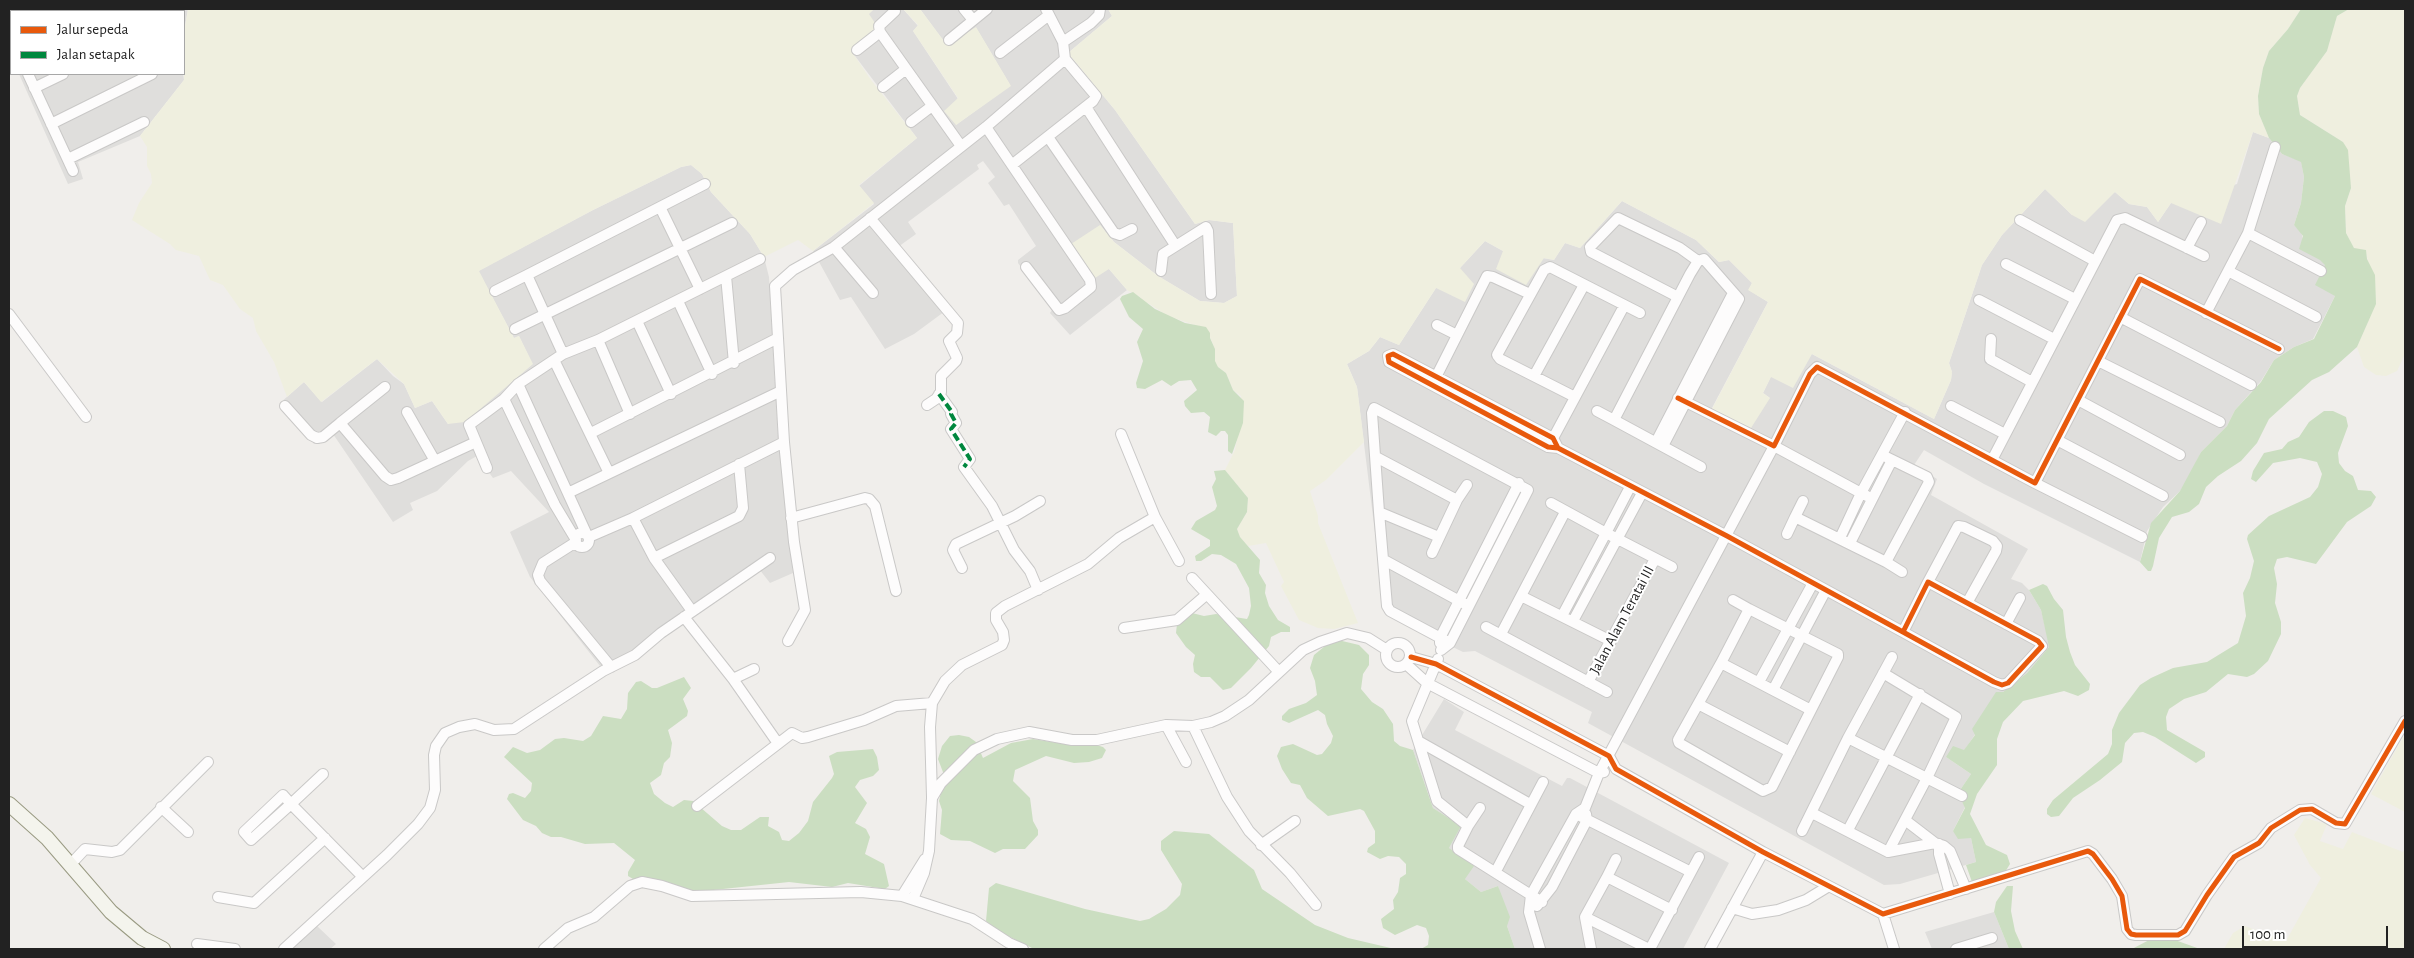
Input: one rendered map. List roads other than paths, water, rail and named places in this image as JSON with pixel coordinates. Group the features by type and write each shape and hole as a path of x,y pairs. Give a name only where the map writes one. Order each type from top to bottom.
{"street":[{"path":"964,9 973,20"},
{"path":"949,40 987,9"},
{"path":"1063,42 1091,24 1099,15 1100,9"},
{"path":"895,10 879,26 880,32 961,146"},
{"path":"1000,53 1048,12 1063,42 1065,59 1096,96 1086,107 1013,164"},
{"path":"857,50 880,32"},
{"path":"788,640 805,610 784,442 775,286 793,270 834,247 986,127 1065,59"},
{"path":"883,87 906,69"},
{"path":"28,75 73,171"},
{"path":"34,88 61,75"},
{"path":"51,124 150,75"},
{"path":"911,122 932,106"},
{"path":"1086,107 1175,245"},
{"path":"68,160 144,122"},
{"path":"986,127 1013,164 1090,280 1091,287 1066,308 1059,310 1026,267"},
{"path":"1048,137 1114,233 1120,235 1132,229"},
{"path":"2206,313 2248,233 2275,147"},
{"path":"495,291 705,184"},
{"path":"660,207 700,289"},
{"path":"1992,460 2095,261 2121,217 2204,256"},
{"path":"870,218 958,323 957,334 949,341 957,358 956,361 941,376 942,389 927,406"},
{"path":"1678,298 1592,252 1590,247 1618,218 1680,248 1698,261"},
{"path":"2020,220 2095,261"},
{"path":"2187,248 2201,222"},
{"path":"515,329 732,223"},
{"path":"1161,271 1161,257 1175,245 1202,228 1207,228 1211,294"},
{"path":"2248,233 2321,271"},
{"path":"834,247 873,293"},
{"path":"1614,420 1698,261 1701,258 1706,260 1733,293 1737,294 1739,299 1682,399 1660,444"},
{"path":"487,468 470,430 472,422 504,399 518,384 559,357 637,321 760,259"},
{"path":"2006,264 2075,299"},
{"path":"1575,397 1500,359 1496,353 1548,267 1640,313"},
{"path":"2228,271 2316,317"},
{"path":"527,275 544,314 559,357 609,473"},
{"path":"726,276 734,363"},
{"path":"1530,294 1487,276 1434,380 1630,487 1727,536 1994,682 2005,685 2042,646 2038,641 1928,582"},
{"path":"2035,483 2140,279 2279,349"},
{"path":"1534,376 1584,285"},
{"path":"1979,300 2054,339"},
{"path":"678,301 712,374"},
{"path":"1553,444 1575,397 1624,306"},
{"path":"9,314 86,417"},
{"path":"2120,317 2250,385"},
{"path":"637,321 671,394"},
{"path":"1437,325 1457,335"},
{"path":"591,433 734,363 778,338"},
{"path":"1991,338 1990,359 2032,382"},
{"path":"598,340 630,414"},
{"path":"2098,361 2220,422"},
{"path":"1528,912 1542,902 1587,820 1585,808 1599,773 1727,536 1810,374 1817,367 1905,412 2035,483 2142,537"},
{"path":"504,399 555,505 576,541 581,546 585,546 588,543 588,536 570,492 518,384"},
{"path":"286,406 311,435 317,438 323,437 386,387"},
{"path":"570,492 781,391"},
{"path":"939,394 952,412 951,414 956,423 951,429 970,459 964,467 992,506 1014,550 1030,571 1038,590"},
{"path":"1682,399 1872,498"},
{"path":"2078,400 2180,455"},
{"path":"1951,406 2005,434"},
{"path":"1450,643 1440,638 1388,609 1372,413 1374,408 1519,483 1528,490 1464,604 1440,638 1441,650 1412,720 1437,801 1468,826"},
{"path":"1597,411 1701,467"},
{"path":"408,412 434,461"},
{"path":"1840,538 1861,493 1905,412"},
{"path":"340,423 385,476 391,480 476,442"},
{"path":"1121,434 1155,517 1179,561"},
{"path":"2057,440 2163,496"},
{"path":"588,536 633,518 784,442"},
{"path":"1882,455 1927,477 1929,482 1886,562"},
{"path":"1376,457 1457,500"},
{"path":"1850,543 1892,460"},
{"path":"654,558 739,516 743,508 739,464"},
{"path":"1432,553 1457,500 1467,485"},
{"path":"1562,616 1630,487"},
{"path":"1573,621 1642,493"},
{"path":"792,518 869,498 876,506 896,591"},
{"path":"962,568 953,550 956,544 1040,501"},
{"path":"1787,534 1803,501"},
{"path":"1551,503 1672,567"},
{"path":"1379,512 1439,537"},
{"path":"1501,634 1565,512"},
{"path":"902,896 913,887 927,856 932,824 930,727 932,702 945,681 962,665 1002,645 1004,640 1003,632 996,620 996,613 1005,606 1088,564 1119,538 1155,517"},
{"path":"1795,517 1850,543 1902,572"},
{"path":"633,518 654,558 688,614 778,742"},
{"path":"1902,632 1958,526 1993,541 1997,546 1967,603"},
{"path":"576,541 543,563 538,575 540,581 611,667"},
{"path":"284,949 387,855 418,824 430,808 435,790 434,755 436,746 445,733 459,727 475,724 494,730 514,728 611,667 635,655 688,614 770,558"},
{"name":"Jalan Alam Teratai III","path":"1588,682 1655,558"},
{"path":"1384,560 1464,604"},
{"path":"1192,578 1279,672"},
{"path":"1759,682 1813,583"},
{"path":"1773,690 1826,590"},
{"path":"1124,628 1177,620 1206,595"},
{"path":"1522,596 1611,641"},
{"path":"2006,624 2020,598"},
{"path":"1733,600 1749,610 1838,654 1772,787 1763,791 1678,743 1749,610"},
{"path":"1441,650 1450,643 1464,604"},
{"path":"1486,627 1607,692"},
{"path":"932,798 941,783 974,750 997,739 1029,732 1072,740 1097,740 1166,725 1193,726 1225,716 1249,700 1303,650 1320,642 1347,634 1368,638 1387,650"},
{"path":"1616,769 1599,773 1427,683 1408,660 1409,650 1404,644 1391,645 1387,650 1386,656 1392,665 1396,667 1408,660 1436,664 1609,756 1616,769 1763,852 1883,914 2027,871 2051,862 2091,852 2112,879 2122,896 2127,928 2131,934 2136,935 2180,934 2187,929 2207,895 2234,857 2259,843 2271,828 2300,810 2309,808 2336,823 2345,824 2348,822 2405,721"},
{"path":"1802,831 1848,738 1892,657"},
{"path":"1721,663 1811,710"},
{"path":"733,679 754,669"},
{"path":"1883,673 1920,694 1956,718 1888,852"},
{"path":"1848,830 1920,694"},
{"path":"697,806 792,733 802,738 808,737 864,720 896,706 932,702"},
{"path":"1698,704 1790,752"},
{"path":"1166,725 1186,762"},
{"path":"1193,726 1227,797 1249,832 1290,873 1316,905"},
{"path":"1848,738 1962,796"},
{"path":"1420,742 1530,804"},
{"path":"70,865 85,849 103,852 120,850 208,762"},
{"path":"323,774 292,804 251,840 244,832 283,796 292,804 363,877"},
{"path":"1496,871 1543,782"},
{"path":"9,804 47,838 111,912 142,938 162,949"},
{"path":"161,807 188,832"},
{"path":"1480,808 1468,826 1458,849 1496,871 1542,902"},
{"path":"1540,949 1528,912 1531,895 1576,814 1585,808"},
{"path":"1812,813 1888,852 1937,843"},
{"path":"1576,814 1691,872"},
{"path":"1905,820 1950,850 1966,889"},
{"path":"1261,845 1295,821"},
{"path":"218,897 254,903 325,838"},
{"path":"1937,843 1950,894"},
{"path":"1710,949 1763,852"},
{"path":"1585,917 1649,949 1672,910 1699,857"},
{"path":"1591,949 1585,917 1616,859"},
{"path":"1606,877 1672,910"},
{"path":"544,949 568,928 594,917 630,886 642,882 662,886 692,896 861,892 902,896 972,919 1009,944 1023,949"},
{"path":"1732,908 1752,914 1778,910 1806,900 1829,886"},
{"path":"913,887 914,899"},
{"path":"1883,914 1894,949"},
{"path":"1957,949 1992,938"},
{"path":"197,944 236,949"}]}
